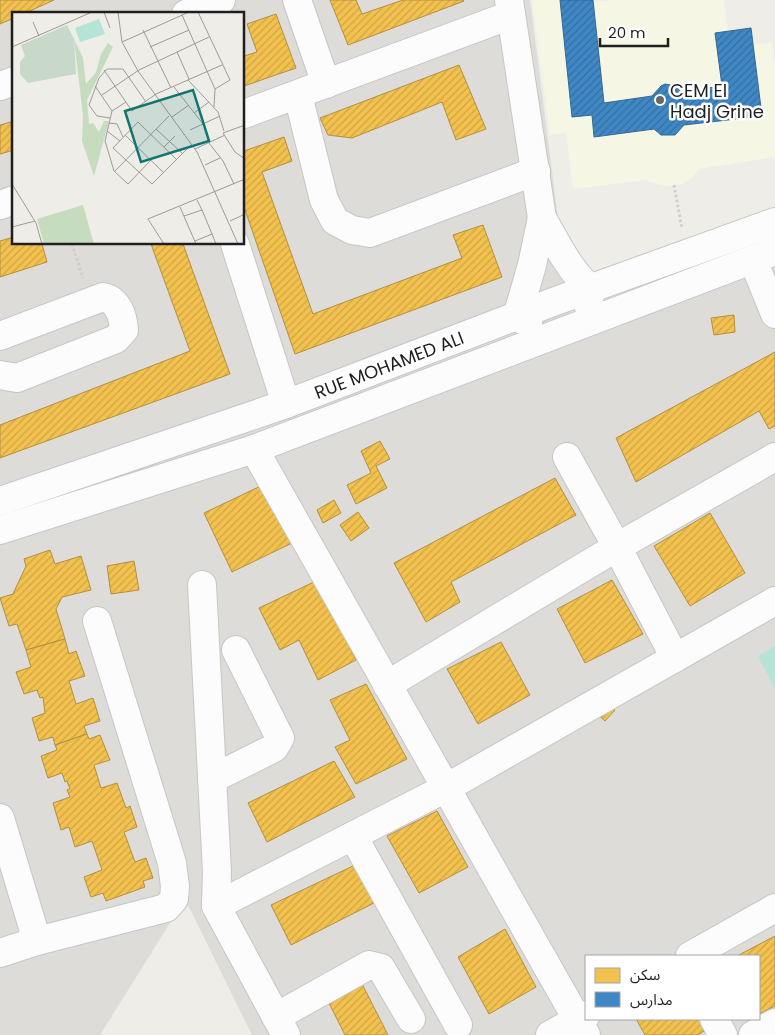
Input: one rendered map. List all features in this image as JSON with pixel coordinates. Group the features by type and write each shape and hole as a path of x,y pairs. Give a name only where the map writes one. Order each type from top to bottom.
{"street":[{"path":"191,12 221,0"},
{"path":"296,0 326,84"},
{"path":"245,114 326,84 510,8 542,218 532,265 517,317 552,336"},
{"path":"0,86 12,82"},
{"path":"298,95 324,200 335,221 352,230 370,233 536,171"},
{"path":"0,205 12,201"},
{"path":"542,218 570,265 582,282 591,289 584,324"},
{"name":"RUE MOHAMED ALI","path":"0,501 286,404 775,222"},
{"path":"234,245 286,404"},
{"path":"0,530 254,449 764,256 775,314"},
{"path":"0,336 103,297 110,298 117,305 123,320 124,330 116,339 17,378 0,375"},
{"path":"254,449 387,685 583,1024 550,1035"},
{"path":"567,457 675,658"},
{"path":"387,685 617,547 775,457"},
{"path":"202,585 217,872 216,906 281,1026 369,965 381,968 411,1019"},
{"path":"216,906 446,788 775,601"},
{"path":"0,953 37,941 166,908 174,899 175,886 172,863 97,621"},
{"path":"212,780 274,748 280,738 236,650"},
{"path":"0,818 37,941"},
{"path":"353,836 458,1025"},
{"path":"692,955 775,908"},
{"path":"715,1020 723,1035"},
{"path":"754,1035 775,1023"}],"path":[{"path":"674,185 687,254"},
{"path":"72,245 85,284"}],"shaded area":[{"path":"0,0 530,0 571,319 775,241 775,1035 252,1035 185,899 100,1035 0,1035"},
{"name":"CEM El Hadj Grine","path":"532,0 593,0 593,2 614,0 724,0 728,30 751,28 753,44 772,43 775,67 775,157 699,169 692,178 682,184 659,185 646,180 573,189 566,133 550,135"}],"green space":[{"path":"775,646 775,689 758,656"}],"building: سكن":[{"path":"0,0 54,0 27,12 12,12 12,19 0,24"},
{"path":"330,0 356,0 362,14 403,0 464,1 348,45"},
{"path":"276,14 296,68 245,86 245,56 257,52 247,24"},
{"path":"459,65 486,129 456,140 442,102 352,138 328,135 320,118"},
{"path":"12,122 12,151 0,154 0,125"},
{"path":"284,137 292,161 262,172 313,314 462,258 453,235 483,225 502,277 295,354 245,210 245,151"},
{"path":"12,238 12,245 42,245 47,262 0,277 0,241"},
{"path":"151,245 183,245 230,374 0,458 0,425 190,351"},
{"path":"734,315 735,332 714,335 711,318"},
{"path":"775,352 775,426 769,429 759,411 636,482 616,438"},
{"path":"380,441 390,459 376,466 387,488 356,504 347,485 371,473 361,451"},
{"path":"555,478 576,515 451,582 460,602 426,622 394,563"},
{"path":"263,485 292,543 232,572 204,513"},
{"path":"334,500 341,513 323,523 317,510"},
{"path":"358,512 369,528 351,541 340,525"},
{"path":"710,513 745,573 690,606 654,546"},
{"path":"50,550 55,564 81,556 91,590 62,597 56,609 65,639 26,650 17,624 9,626 0,598 13,594 26,566 24,559"},
{"path":"134,561 139,590 111,594 107,566"},
{"path":"612,580 643,634 585,663 557,609"},
{"path":"316,581 356,660 318,680 299,640 280,650 259,608"},
{"path":"65,639 69,654 76,651 85,676 69,681 76,704 93,698 100,721 84,726 87,734 55,745 53,737 39,741 32,718 45,713 43,697 40,698 37,690 24,694 16,672 31,667 26,650"},
{"path":"501,642 530,695 478,724 447,669"},
{"path":"366,684 407,759 356,784 335,747 350,740 330,700"},
{"path":"604,701 615,710 605,721 595,712"},
{"path":"87,734 89,739 100,735 110,760 94,765 101,788 117,783 126,808 130,806 137,827 124,832 135,862 146,858 153,878 143,881 145,887 106,901 103,893 91,897 84,877 102,870 92,841 75,847 69,827 61,830 53,803 70,797 67,790 70,789 67,781 65,782 62,773 48,778 41,756 57,750 55,745"},
{"path":"334,761 355,797 267,842 248,803"},
{"path":"437,811 468,867 419,893 387,836"},
{"path":"355,865 374,903 291,945 271,905"},
{"path":"505,929 536,987 489,1014 458,957"},
{"path":"775,936 775,1006 760,1014 760,955 739,955"},
{"path":"358,976 388,1035 345,1035 324,993"},
{"path":"637,1020 704,1020 709,1028 698,1035 645,1035"}],"building: مدارس":[{"path":"560,0 593,0 604,103 652,96 665,84 676,86 681,92 722,86 715,33 751,28 762,116 684,125 675,135 661,135 654,129 594,137 592,115 572,117"}],"place":[{"name":"CEM El Hadj Grine","path":"660,100"}]}
